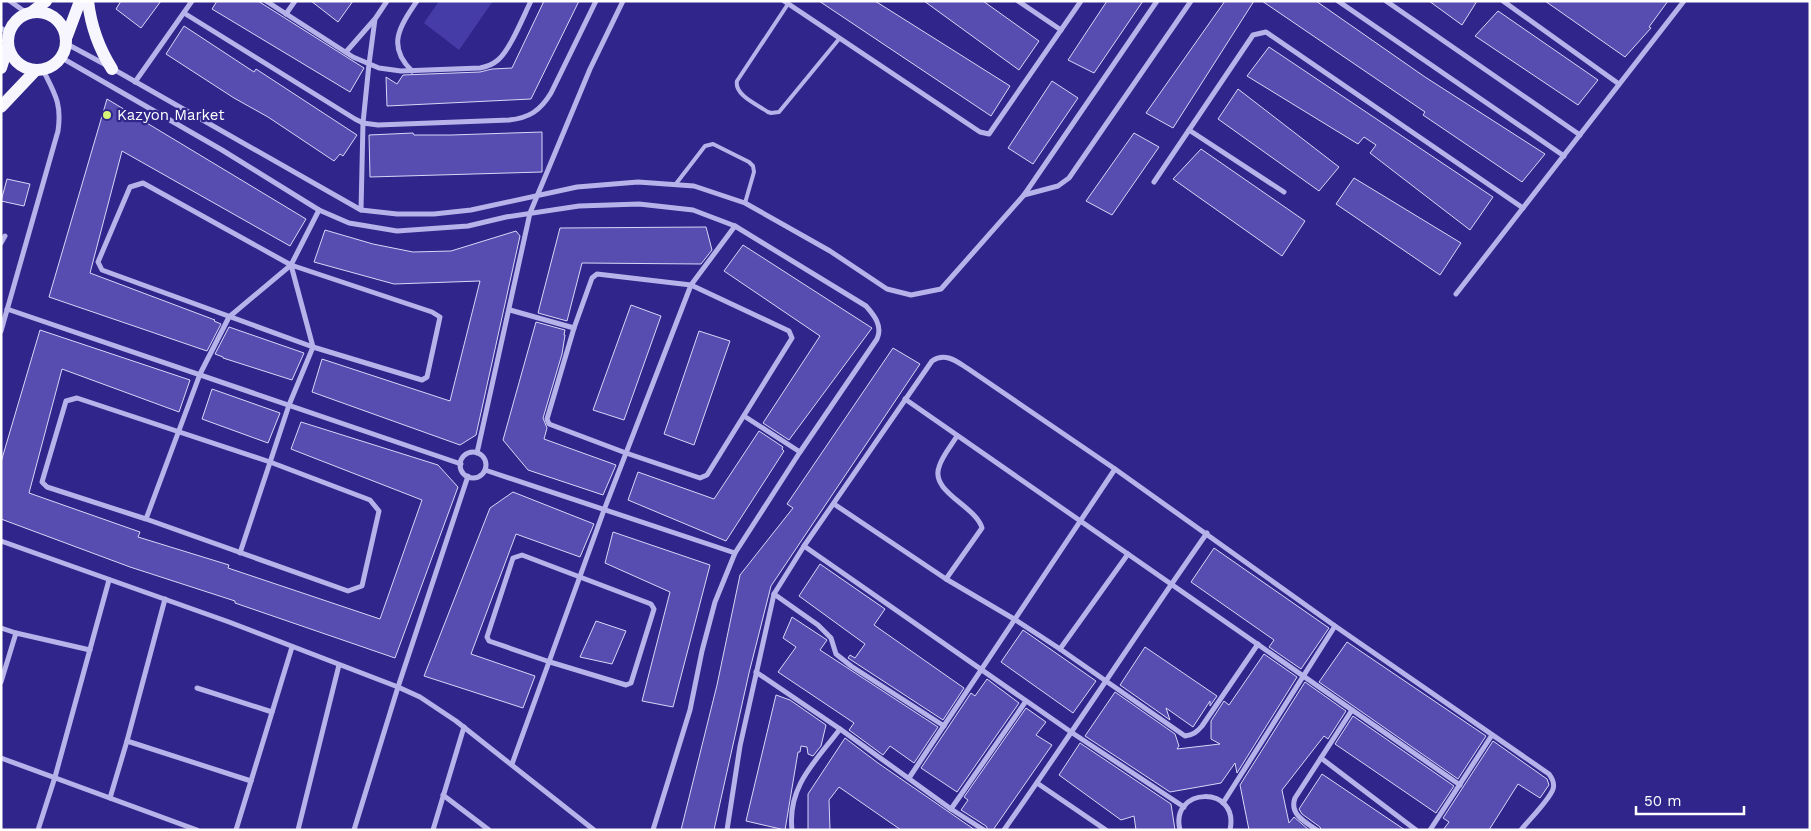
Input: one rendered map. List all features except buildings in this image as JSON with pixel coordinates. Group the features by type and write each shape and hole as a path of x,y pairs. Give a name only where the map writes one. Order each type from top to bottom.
{"main road":[{"path":"46,1 5,30 8,46 15,60 27,69 39,70 56,64 62,58 80,1"},
{"path":"88,1 95,36 102,54 112,69"},
{"path":"30,13 40,12 54,17 64,29 67,40"},
{"path":"1,68 8,46"},
{"path":"1,107 39,70"}],"street":[{"path":"10,1 30,13"},
{"path":"135,82 192,1"},
{"path":"266,1 346,52 369,64 390,70 412,71 480,68 492,65 506,50 530,1"},
{"path":"286,14 295,1"},
{"path":"346,52 375,19 387,1"},
{"path":"412,71 401,58 398,40 402,23 417,1"},
{"path":"184,13 355,119 363,123 378,124 509,120 534,114 544,105 551,94 596,1"},
{"path":"477,453 530,213 590,69 622,1"},
{"path":"1018,1 1061,30"},
{"path":"786,3 980,132 989,134 1081,1"},
{"path":"67,40 112,69 361,210 397,214 434,214 471,210 577,187 638,182 694,186 745,203 830,251 887,289 911,295 941,289 1024,195 1157,1"},
{"path":"1024,195 1058,186 1069,178 1191,1"},
{"path":"1338,1 1564,156"},
{"path":"1386,1 1580,135"},
{"path":"1503,1 1619,84"},
{"path":"1456,294 1684,1"},
{"path":"361,210 363,123 375,19"},
{"path":"1154,182 1253,35 1266,32 1523,208"},
{"path":"62,58 222,150 319,210 349,223 397,231 468,226 530,213 579,206 639,204 692,210 735,226 866,306 876,318 880,334 877,339 734,553 715,602 702,651 690,710 653,830"},
{"path":"1,330 58,131 60,114 57,97 39,70"},
{"path":"1189,130 1284,192"},
{"path":"143,183 290,265 432,312 440,317 427,377 422,380 313,347 229,317 102,270 98,262 130,188 143,183"},
{"path":"146,519 200,374 229,317 290,265 319,210"},
{"path":"512,764 604,510 691,285 735,226"},
{"path":"1,243 5,236"},
{"path":"240,553 289,405 313,347 290,265"},
{"path":"597,274 691,285 788,331 792,338 707,475 700,478 626,453 550,424 547,419 574,328 592,278 597,274"},
{"path":"7,309 461,464"},
{"path":"510,310 574,328"},
{"path":"728,830 740,746 774,594 804,546 905,399 932,362 937,358 944,357 952,358 1207,533 1336,626 1549,774 1554,787 1522,830"},
{"path":"77,398 178,431 270,462 370,500 379,511 362,586 348,591 146,519 48,487 42,482 66,401 77,398"},
{"path":"905,399 1460,785"},
{"path":"744,416 800,452"},
{"path":"946,579 982,528 974,514 946,491 938,476 938,468 957,436"},
{"path":"469,452 477,453 483,456 486,461 485,470 478,477 468,476 464,473 461,464 465,455 469,452"},
{"path":"909,778 1114,469"},
{"path":"485,470 734,553"},
{"path":"354,830 398,687 468,476"},
{"path":"834,504 946,579 1060,649 1185,736 1190,736 1202,726 1258,644"},
{"path":"1004,830 1207,533"},
{"path":"1,541 398,687 435,706 464,726 594,830"},
{"path":"804,546 1071,732 1184,807"},
{"path":"1060,649 1128,554"},
{"path":"522,555 652,604 654,609 631,683 626,685 550,662 489,641 487,637 513,558 522,555"},
{"path":"38,830 55,777 109,580"},
{"path":"774,594 818,624 831,638 836,654 851,666 944,726"},
{"path":"110,798 165,600"},
{"path":"1223,803 1336,626"},
{"path":"1,628 90,650"},
{"path":"1,682 16,633"},
{"path":"236,830 292,647"},
{"path":"298,830 339,665"},
{"path":"756,672 840,729 951,809 984,830"},
{"path":"197,688 272,712"},
{"path":"951,809 1026,701"},
{"path":"1317,830 1299,816 1292,805 1352,710"},
{"path":"433,830 464,726"},
{"path":"792,830 790,815 798,787 840,729"},
{"path":"1430,830 1492,735"},
{"path":"127,741 250,781"},
{"path":"1,758 197,830"},
{"path":"1321,758 1416,830"},
{"path":"1037,783 1106,830"},
{"path":"443,795 489,830"},
{"path":"1180,830 1179,820 1184,807 1190,800 1201,796 1213,797 1223,803 1232,818 1230,830"}],"lane":[{"path":"786,3 737,81 737,90 754,102 771,113 779,112 839,39"},
{"path":"675,185 705,146 713,144 749,162 753,166 754,172 745,203"}],"shaded area":[{"path":"439,1 493,1 459,50 424,23"}],"place":[{"name":"Kazyon Market","path":"107,115"}]}
